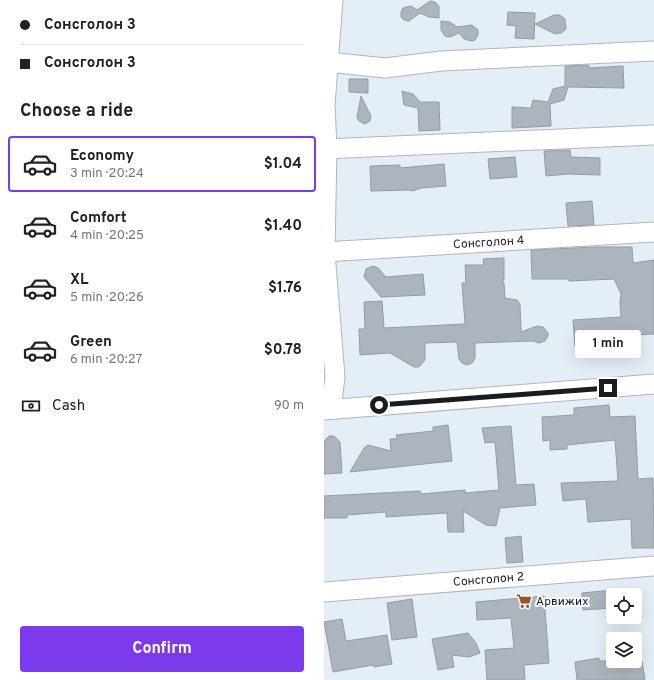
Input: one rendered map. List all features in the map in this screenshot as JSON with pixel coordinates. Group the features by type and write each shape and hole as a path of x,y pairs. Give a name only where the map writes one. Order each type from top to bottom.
{"street":[{"path":"324,404 332,401 335,377 325,252 325,105 333,0"},
{"path":"328,62 385,68 441,61 654,51"},
{"path":"326,148 654,135"},
{"name":"Сонсголон 4","path":"325,252 654,232"},
{"path":"324,410 654,384"},
{"name":"Сонсголон 2","path":"324,592 654,566"}],"building":[{"path":"430,1 435,2 439,6 439,18 429,17 420,13 409,21 404,20 401,17 403,8 411,6 417,10"},
{"path":"508,12 535,13 534,39 515,38 516,26 507,25"},
{"path":"554,15 560,15 565,19 566,29 561,33 555,34 535,24"},
{"path":"441,21 450,22 457,27 472,25 478,30 478,35 475,40 472,41 464,39 459,33 450,37 445,36 441,30"},
{"path":"589,65 589,68 623,66 624,88 568,87 564,100 550,104 551,126 512,128 512,107 531,108 533,100 548,102 553,89 565,86 565,66"},
{"path":"349,79 368,79 368,93 349,92"},
{"path":"402,91 413,94 420,102 439,102 440,130 419,131 418,108 404,105"},
{"path":"361,96 371,116 370,121 365,124 357,118"},
{"path":"570,150 571,157 600,158 600,175 568,174 546,176 544,151"},
{"path":"515,157 517,177 490,179 488,159"},
{"path":"444,164 446,186 421,188 413,191 371,191 370,166 400,165 400,168"},
{"path":"592,201 594,225 568,226 566,203"},
{"path":"632,247 633,263 654,260 654,334 618,336 618,345 575,347 573,320 621,317 621,294 614,279 569,281 569,279 532,279 531,250"},
{"path":"504,258 504,280 502,280 504,283 505,298 517,300 520,304 521,332 537,326 543,327 548,333 545,341 539,343 533,341 475,343 475,358 472,363 467,365 462,363 459,359 457,342 425,343 425,360 419,367 414,367 390,353 360,355 359,329 365,329 364,302 382,301 384,328 465,324 462,283 466,283 465,265 484,265 483,259"},
{"path":"373,266 378,268 386,277 423,274 425,295 381,297 364,277 366,269"},
{"path":"609,405 610,417 635,416 638,479 653,478 654,548 632,548 631,519 588,522 586,499 563,501 561,483 618,481 615,440 567,445 567,449 550,450 550,440 543,441 542,417 574,415 574,408"},
{"path":"448,425 452,461 350,472 364,448 368,445 391,451 390,439 397,439 396,435 433,431 433,427"},
{"path":"511,426 516,485 534,484 536,505 500,508 496,526 486,525 463,511 464,532 448,532 447,513 386,517 386,512 347,515 347,518 324,518 324,496 420,491 421,494 465,490 465,493 499,490 495,442 485,443 482,428"},
{"path":"329,436 334,436 340,442 342,473 324,474 324,441"},
{"path":"521,536 523,562 507,563 505,538"},
{"path":"606,591 606,608 583,610 582,593"},
{"path":"544,596 549,663 524,665 525,680 487,680 485,650 514,648 511,618 477,620 476,602"},
{"path":"412,599 417,637 392,640 387,603"},
{"path":"342,619 346,641 387,635 392,664 374,667 373,665 333,672 324,622"},
{"path":"468,633 476,643 480,653 469,657 452,655 454,667 438,670 432,639"},
{"path":"599,658 599,661 606,661 606,668 642,668 642,661 645,680 577,680 575,662"}],"place":[{"name":"Арвижих","path":"524,601"}],"route":[{"path":"379,405 608,388"}]}
